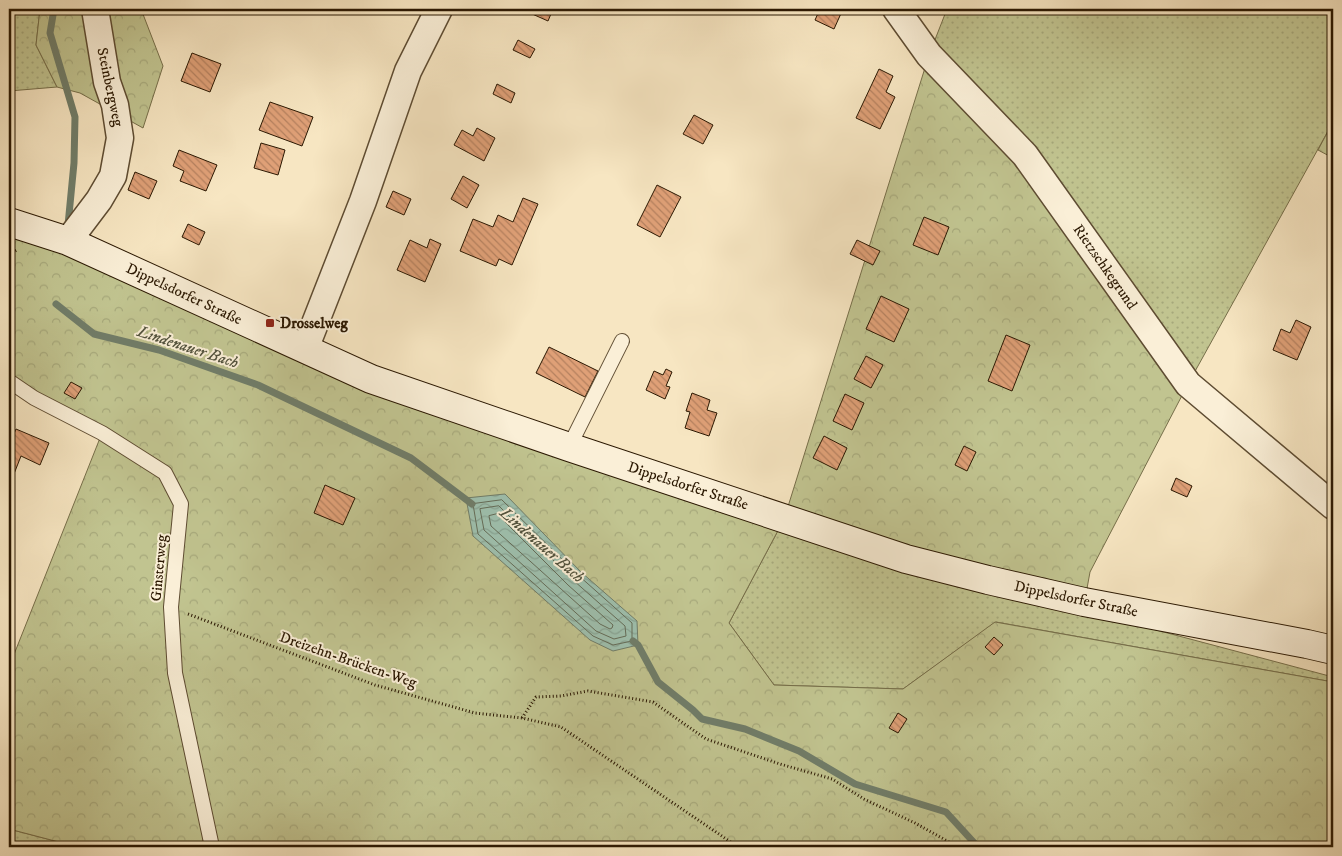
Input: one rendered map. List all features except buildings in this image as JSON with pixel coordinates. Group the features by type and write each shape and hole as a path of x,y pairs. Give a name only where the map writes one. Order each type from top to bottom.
{"street":[{"name":"Steinbergweg","path":"68,241 99,200 113,176 120,138 115,105 107,82 95,9"},
{"path":"305,349 362,201 408,71 439,9"},
{"name":"Rietzschkegrund","path":"896,9 929,55 1025,155 1188,384 1333,506"},
{"name":"Dippelsdorfer Straße","path":"9,222 68,241 371,379 569,447 915,561 1084,602 1333,650"}],"lane":[{"path":"569,447 622,341"},
{"name":"Ginsterweg","path":"9,381 34,398 102,433 165,474 181,504 171,607 175,673 212,847"}],"path":[{"name":"Dreizehn-Brücken-Weg","path":"171,607 375,685 475,713 522,718 561,727 738,847"},
{"path":"522,718 536,697 561,696 588,691 653,702 706,739 832,779 864,799 915,823 958,847"}],"green space":[{"path":"9,9 40,9 36,45 57,87 9,91"},
{"path":"40,9 141,9 163,66 143,128 80,93 57,87 36,45"},
{"path":"947,9 1333,9 1333,122 1188,384 929,55"},
{"path":"929,55 1025,155 1188,384 1090,572 1086,594 786,513"},
{"path":"1333,122 1333,158 1318,150"},
{"path":"9,231 782,523 729,623 774,685 903,689 995,622 1333,682 1333,847 78,847 9,829 9,667 102,433 9,381"},
{"path":"782,523 904,563 1333,677 1333,682 996,622 903,689 774,685 729,623"},
{"path":"9,829 78,847 9,847"}],"water":[{"path":"505,494 581,572 637,621 638,645 613,651 590,640 473,536 466,498"}],"waterway":[{"name":"Lindenauer Bach","path":"54,9 50,33 75,117 74,163 68,225"},
{"name":"Lindenauer Bach","path":"56,304 94,334 159,350 258,385 411,458 472,504"},
{"name":"Lindenauer Bach","path":"633,641 638,645 658,682 702,719 745,729 799,751 855,784 946,812 978,847"}],"place":[{"name":"Drosselweg","path":"270,323"}]}
